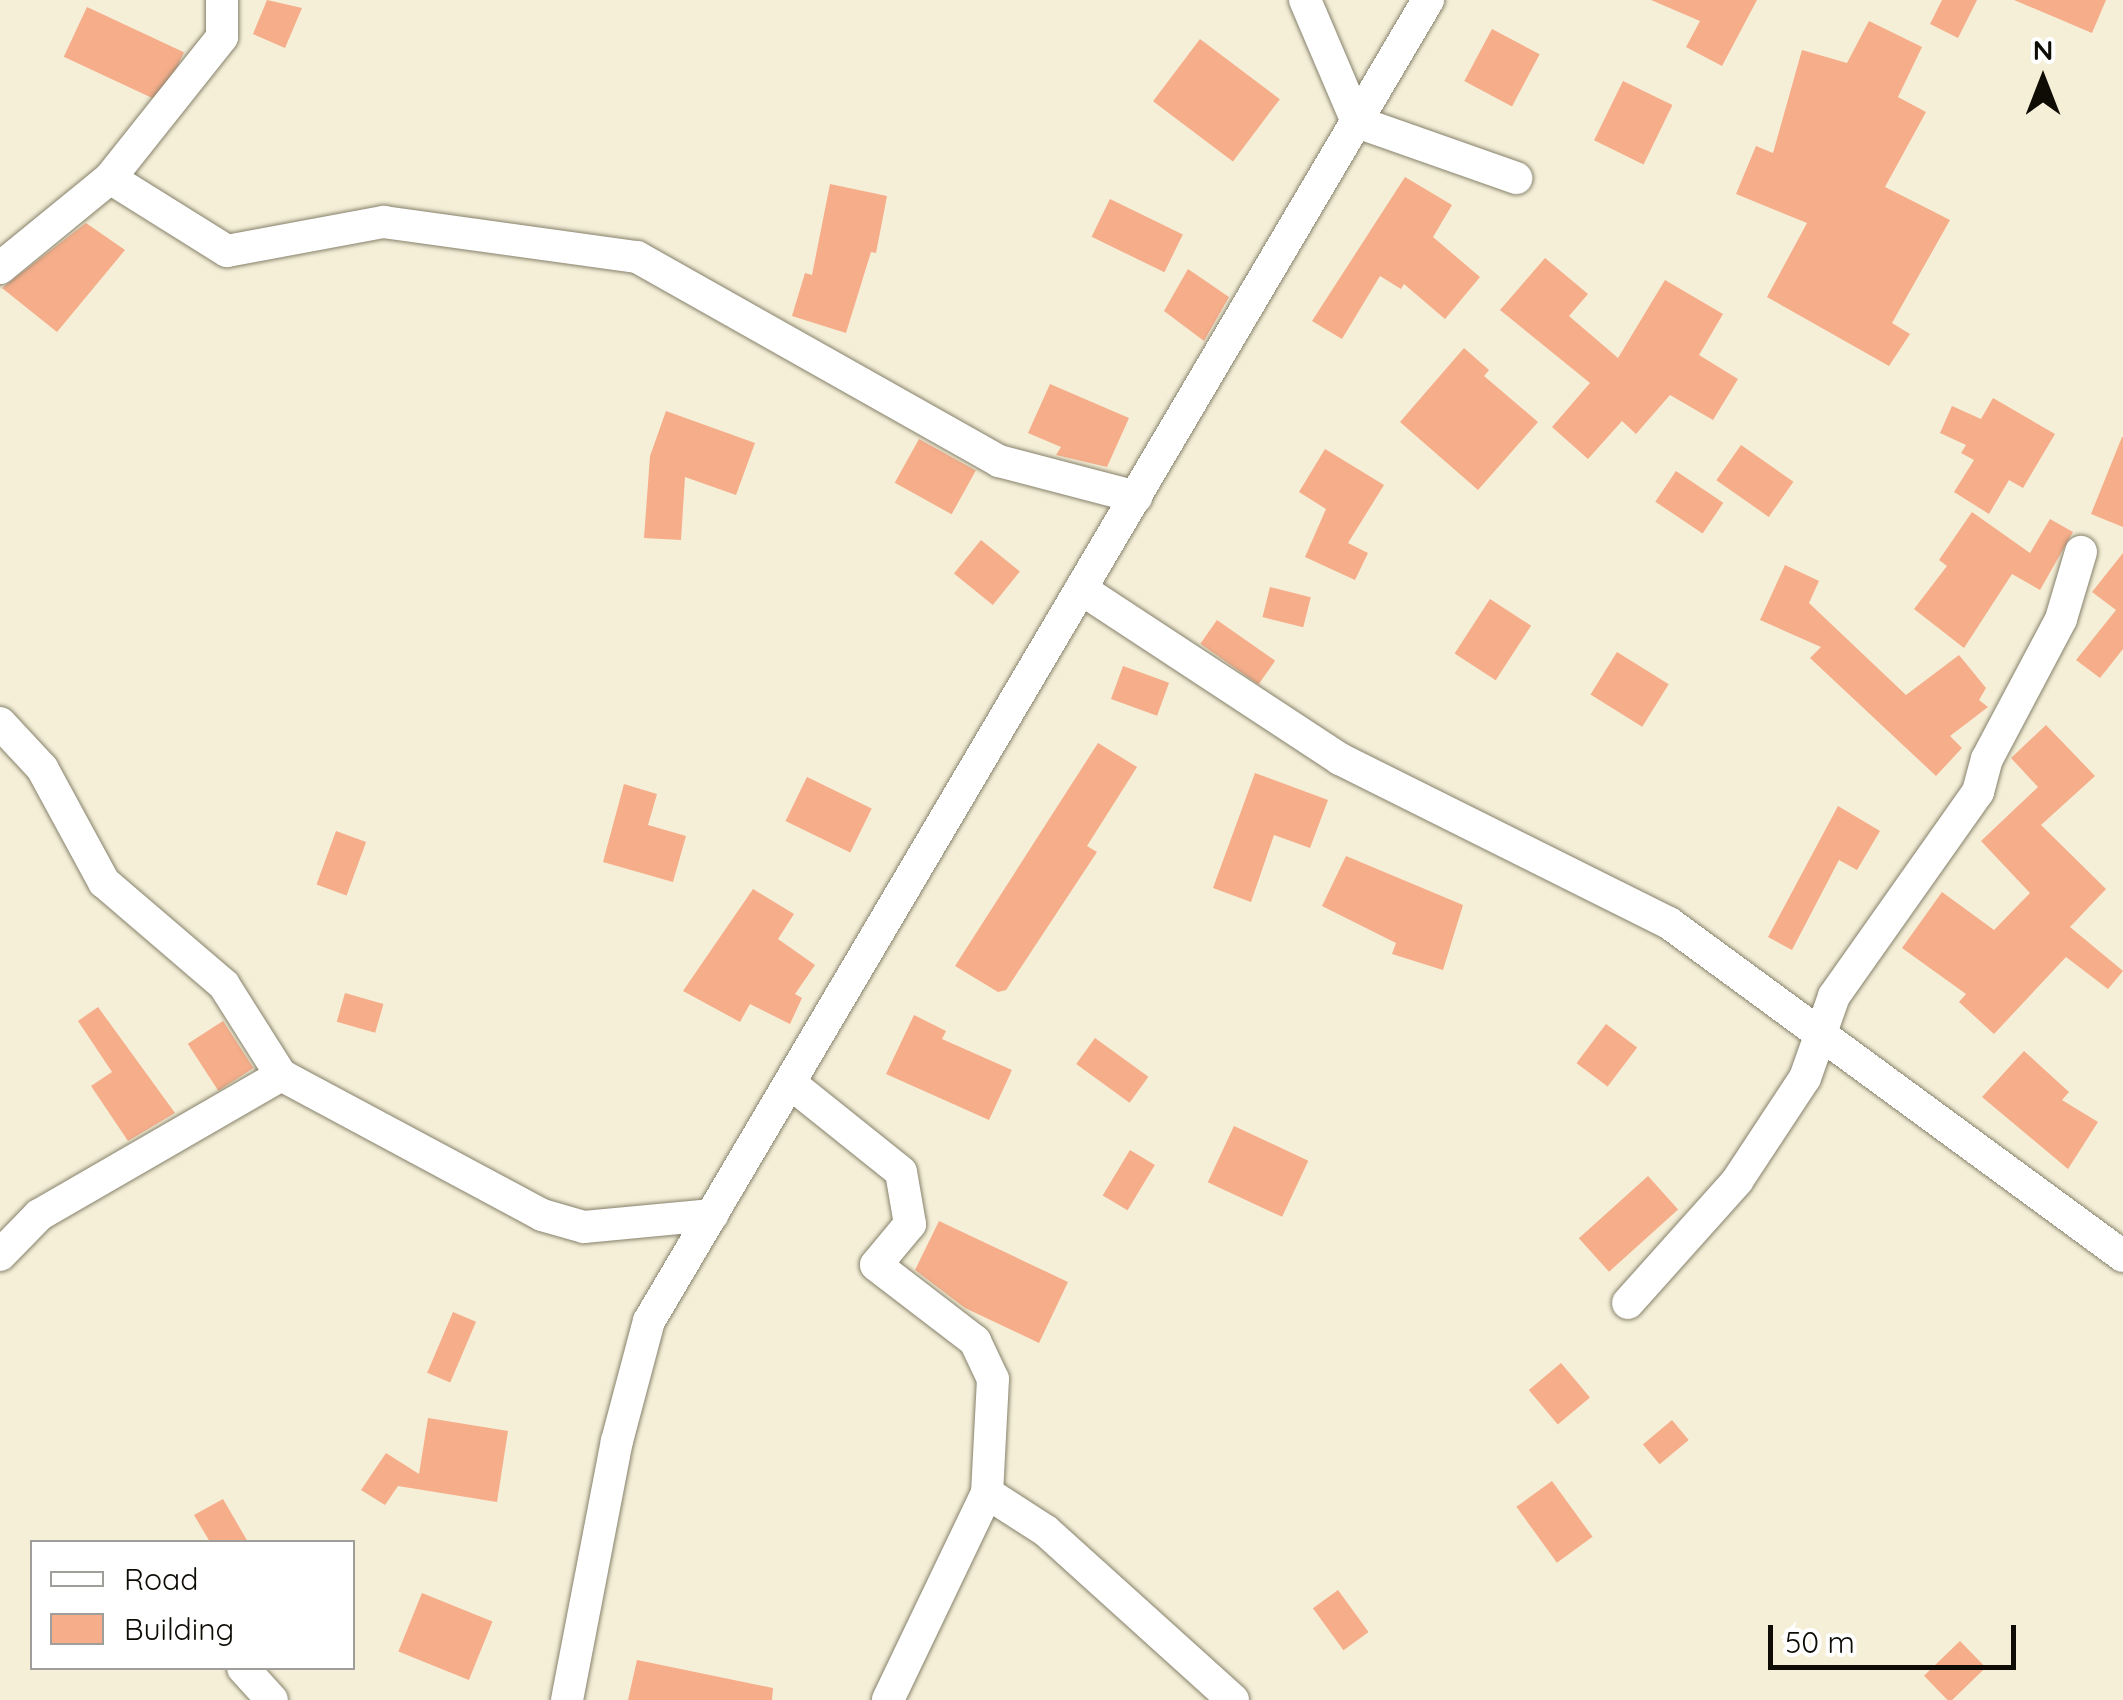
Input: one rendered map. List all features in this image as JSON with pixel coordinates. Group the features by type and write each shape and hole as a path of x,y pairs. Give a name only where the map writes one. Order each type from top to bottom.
{"street":[{"path":"0,268 110,178 222,37 222,0"},
{"path":"1306,0 1357,122 1516,178"},
{"path":"566,1700 617,1441 649,1321 1428,0"},
{"path":"110,178 227,251 384,222 636,257 998,461 1136,497"},
{"path":"1628,1303 1737,1181 1805,1078 1816,1034 1834,996 1978,792 1987,759 2061,619 2082,552"},
{"path":"1082,590 1340,759 1670,923 2123,1256"},
{"path":"0,723 42,768 104,882 224,984 280,1075 542,1215 584,1228 712,1215"},
{"path":"0,1255 39,1215 280,1075"},
{"path":"790,1084 902,1172 910,1224 876,1265 975,1341 992,1379 986,1494 888,1700"},
{"path":"986,1494 1046,1531 1233,1700"},
{"path":"246,1670 272,1700"}],"building":[{"path":"267,0 302,8 285,48 253,34"},
{"path":"1651,0 1757,0 1722,66 1686,47 1700,21"},
{"path":"1942,0 1977,0 1958,38 1930,24"},
{"path":"2014,0 2106,0 2092,33"},
{"path":"87,7 184,52 161,102 64,57"},
{"path":"1869,21 1922,47 1898,97 1926,112 1885,187 1950,220 1892,323 1910,334 1889,366 1767,297 1807,223 1736,194 1756,146 1773,153 1802,50 1847,63"},
{"path":"1492,29 1540,54 1512,106 1464,81"},
{"path":"1200,39 1280,99 1233,161 1153,101"},
{"path":"1623,81 1672,105 1644,164 1594,140"},
{"path":"1405,177 1452,205 1433,237 1480,277 1445,319 1404,284 1401,289 1380,276 1342,339 1312,321"},
{"path":"830,184 887,196 876,253 871,252 846,333 792,316 805,273 812,275"},
{"path":"1110,199 1183,235 1164,272 1092,237"},
{"path":"86,223 125,250 57,332 2,288"},
{"path":"1545,258 1588,294 1569,316 1618,358 1665,280 1723,314 1699,355 1738,379 1713,420 1670,395 1636,434 1622,421 1588,459 1552,427 1590,383 1500,310"},
{"path":"1188,269 1229,297 1204,341 1164,311"},
{"path":"1464,348 1489,370 1484,376 1538,422 1478,490 1400,422"},
{"path":"1050,384 1129,418 1107,467 1056,455 1061,447 1028,433"},
{"path":"1993,398 2055,434 2023,488 2009,480 1989,514 1954,492 1974,460 1961,453 1966,445 1940,433 1952,406 1981,419"},
{"path":"666,411 755,443 736,495 685,477 681,540 644,538 650,456"},
{"path":"2123,437 2123,527 2091,514"},
{"path":"919,439 976,471 952,514 895,483"},
{"path":"1741,445 1793,482 1769,517 1716,480"},
{"path":"1325,449 1384,485 1348,543 1368,553 1355,580 1305,557 1326,509 1299,492"},
{"path":"1676,471 1723,503 1703,534 1655,502"},
{"path":"1972,512 2030,553 2050,519 2073,532 2040,590 2012,574 1964,648 1914,609 1947,566 1939,560"},
{"path":"981,540 1020,571 993,605 954,573"},
{"path":"2123,553 2123,649 2100,678 2076,660 2116,610 2092,592"},
{"path":"1785,565 1819,581 1809,603 1906,695 1959,655 1986,688 1979,700 1988,707 1950,736 1962,748 1936,776 1810,658 1821,647 1760,620"},
{"path":"1270,587 1311,597 1303,627 1263,617"},
{"path":"1490,599 1531,626 1496,680 1455,654"},
{"path":"1217,620 1275,661 1259,684 1200,644"},
{"path":"1617,652 1669,684 1642,727 1591,694"},
{"path":"1123,666 1169,683 1157,716 1111,699"},
{"path":"2046,725 2095,776 2041,825 2106,889 2070,927 2123,971 2108,989 2066,957 1994,1034 1959,1002 1966,994 1902,948 1942,892 1994,930 2030,893 1981,841 2038,787 2011,758"},
{"path":"1098,743 1137,767 1087,846 1097,852 1006,990 998,992 955,966"},
{"path":"1255,773 1328,800 1310,848 1274,835 1251,902 1213,888"},
{"path":"807,777 872,809 850,853 786,821"},
{"path":"624,784 657,794 648,825 686,836 673,882 603,862"},
{"path":"1838,806 1880,831 1857,870 1839,860 1792,950 1768,937"},
{"path":"336,831 366,842 347,896 317,885"},
{"path":"1346,856 1463,905 1443,970 1392,954 1396,943 1322,906"},
{"path":"753,889 794,914 778,939 815,965 795,994 802,998 790,1024 750,1004 740,1022 683,991"},
{"path":"345,993 383,1004 375,1033 337,1022"},
{"path":"98,1007 175,1113 128,1141 91,1086 112,1072 78,1021"},
{"path":"914,1015 946,1031 942,1039 1012,1070 989,1120 886,1074"},
{"path":"223,1021 253,1068 218,1091 188,1044"},
{"path":"1606,1024 1637,1047 1608,1087 1577,1063"},
{"path":"1095,1038 1148,1077 1130,1103 1076,1064"},
{"path":"2024,1051 2069,1092 2062,1100 2098,1122 2068,1169 1982,1097"},
{"path":"1234,1126 1308,1161 1282,1217 1208,1182"},
{"path":"1130,1150 1155,1165 1128,1210 1103,1195"},
{"path":"1648,1176 1678,1209 1609,1272 1579,1238"},
{"path":"939,1221 1068,1282 1039,1343 965,1308 915,1270"},
{"path":"453,1312 476,1322 450,1383 427,1373"},
{"path":"1561,1363 1590,1397 1558,1424 1529,1390"},
{"path":"428,1418 508,1431 497,1502 398,1486 385,1505 361,1490 386,1453 419,1474"},
{"path":"1672,1420 1689,1440 1660,1464 1643,1444"},
{"path":"1552,1481 1593,1537 1557,1563 1516,1507"},
{"path":"223,1499 247,1540 209,1540 194,1515"},
{"path":"1338,1590 1369,1632 1343,1650 1313,1608"},
{"path":"422,1593 492,1621 469,1680 398,1651"},
{"path":"1960,1641 1986,1668 1952,1700 1947,1700 1924,1676"},
{"path":"637,1660 773,1688 772,1700 628,1700"}]}
